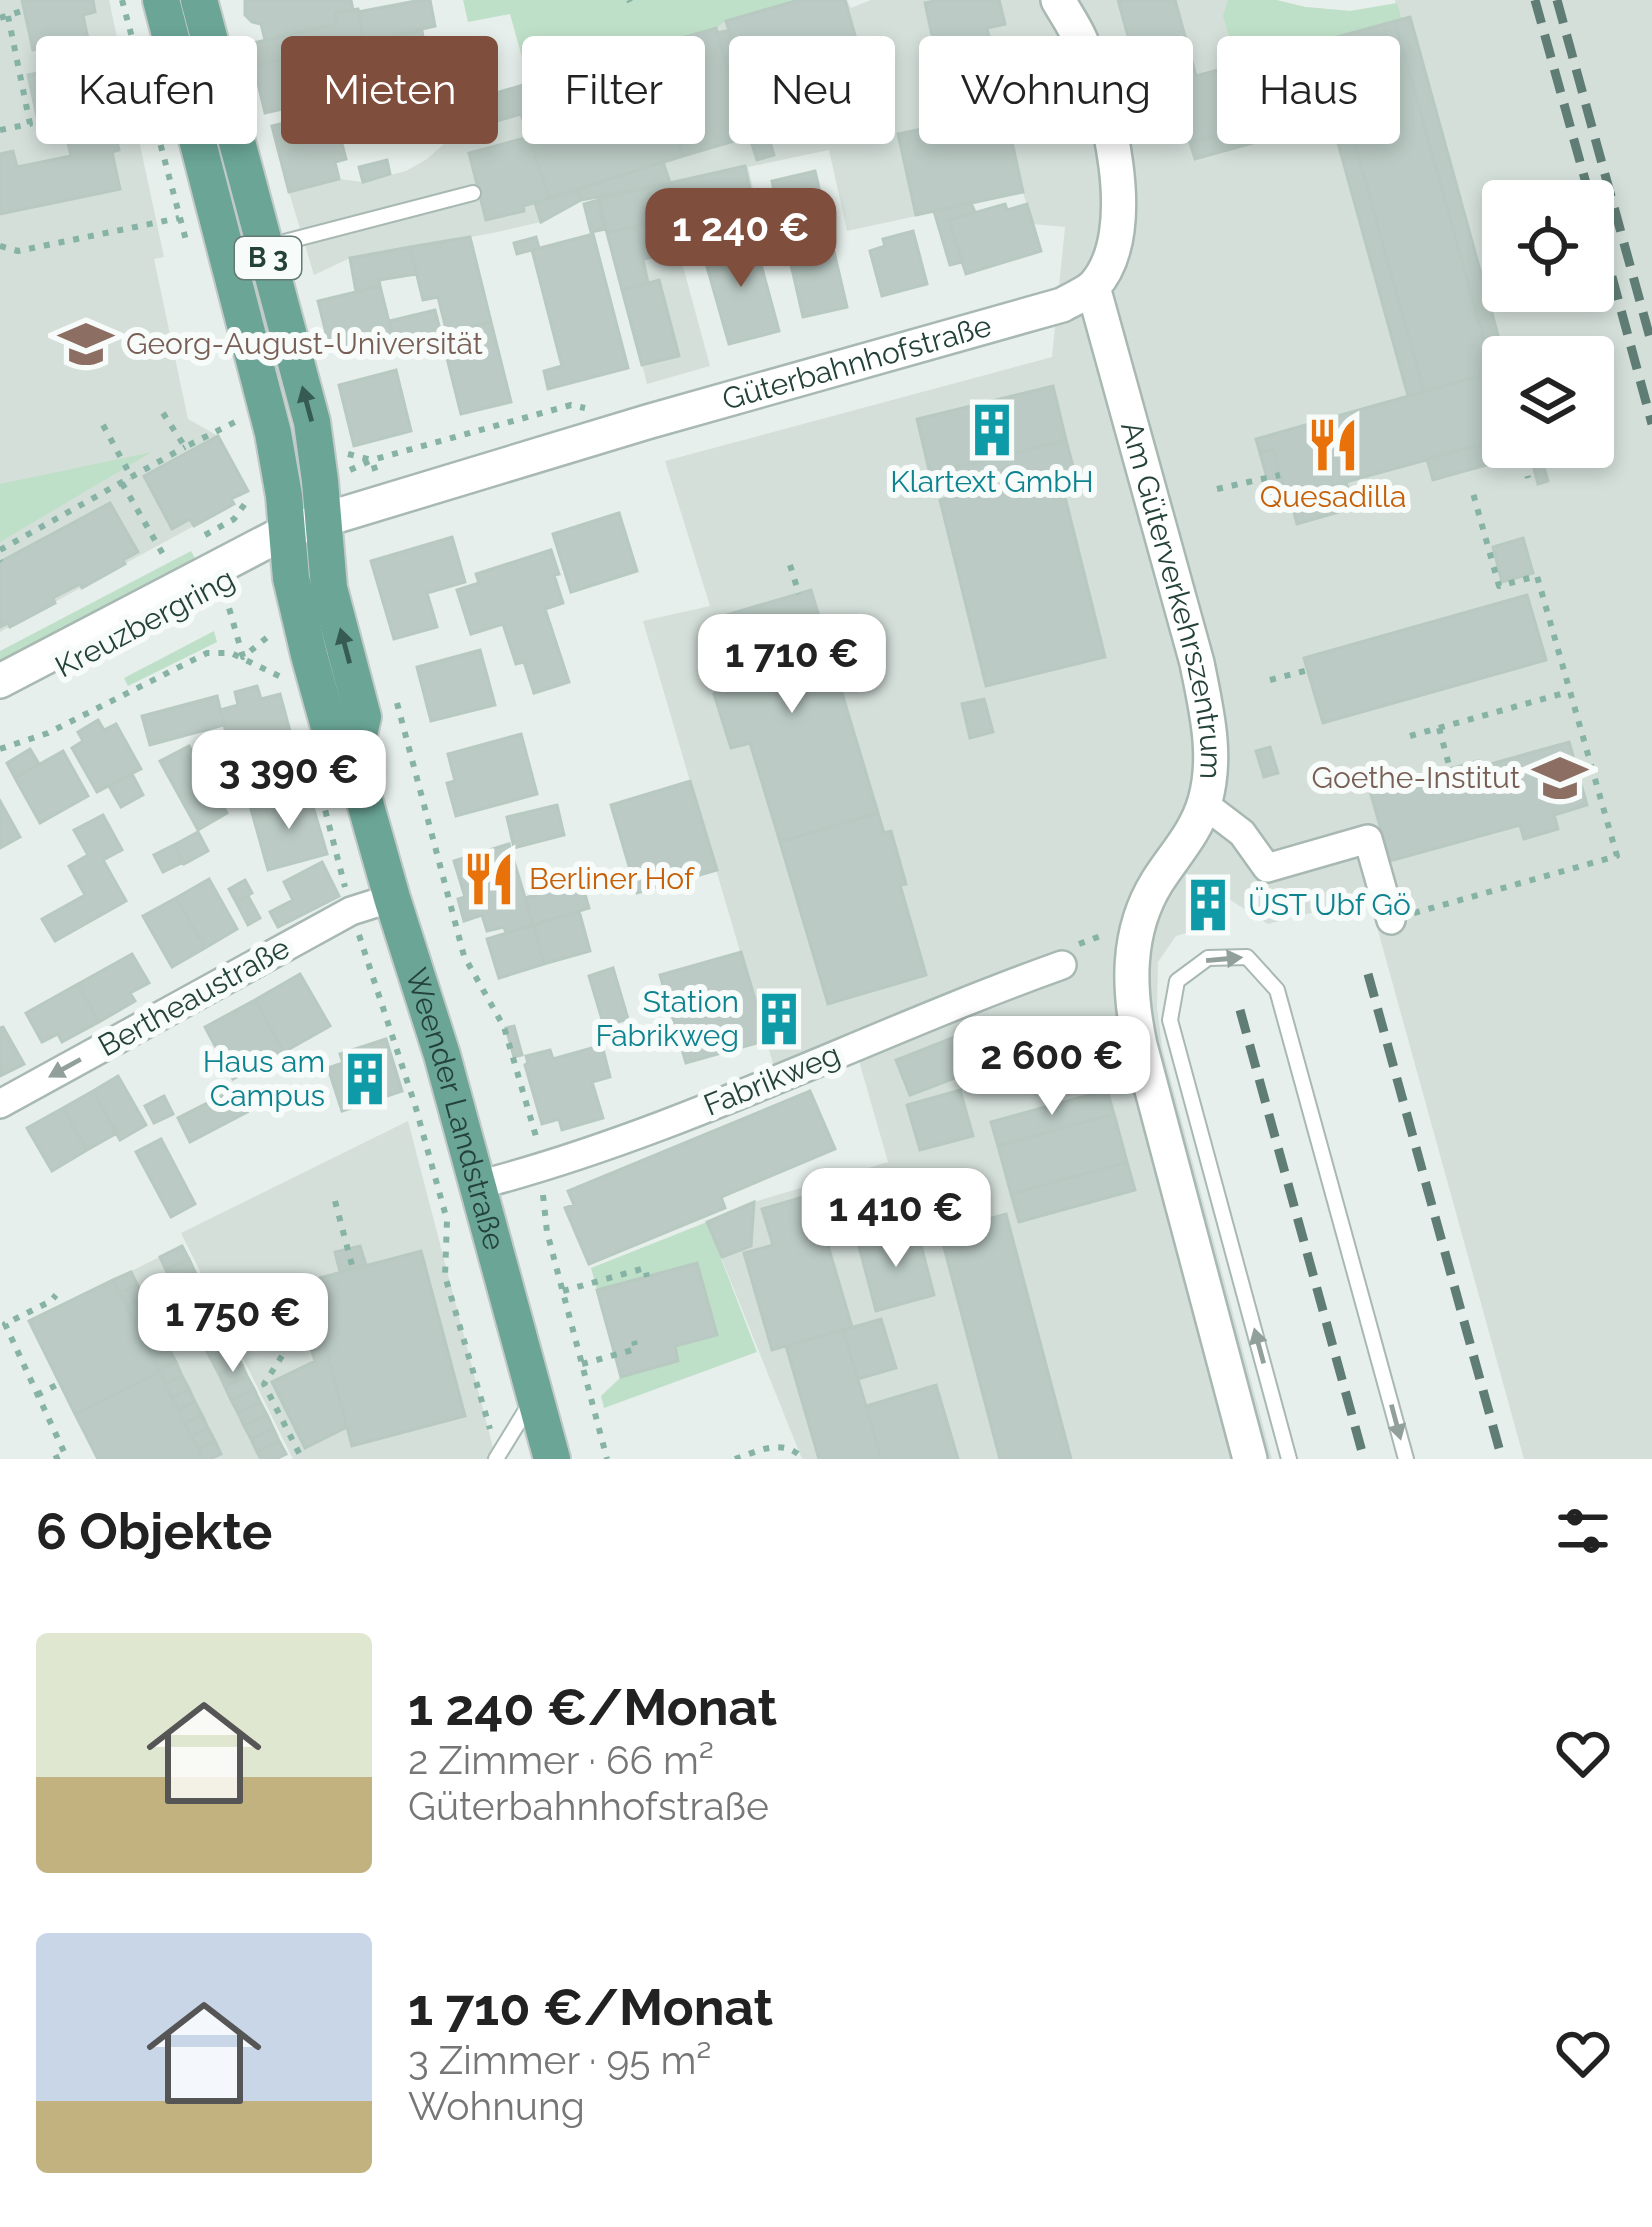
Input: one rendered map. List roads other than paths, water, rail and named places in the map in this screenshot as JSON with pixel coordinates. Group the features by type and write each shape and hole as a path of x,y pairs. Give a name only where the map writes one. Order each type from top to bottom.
{"main road":[{"name":"Weender Landstraße","path":"161,0 273,433 298,613 329,727 352,760 442,1055 552,1459"},
{"name":"Weender Landstraße","path":"199,0 312,422 329,588 363,717 352,760"}],"street":[{"path":"1058,0 1082,43 1114,151 1118,225 1112,254 1093,287"},
{"name":"Güterbahnhofstraße","path":"288,538 324,519 1062,305 1093,287"},
{"name":"Am Güterverkehrszentrum","path":"1093,287 1197,663 1212,749 1204,804 1192,833 1157,882 1134,937 1132,988 1140,1045 1250,1459"},
{"name":"Kreuzbergring","path":"0,681 288,538"},
{"name":"Kreuzbergring","path":"0,699 211,590 288,538"},
{"path":"1204,804 1242,833 1267,868 1368,839 1391,920"},
{"name":"Bertheaustraße","path":"0,1104 352,910 392,898"},
{"name":"Fabrikweg","path":"478,1185 540,1169 689,1114 1062,965"}],"lane":[{"path":"266,247 473,193"},
{"path":"1289,1459 1170,1020 1177,981 1208,958 1247,957 1277,990 1406,1459"},
{"path":"499,1455 526,1410"}],"railway":[{"path":"1535,0 1585,180"},
{"path":"1557,0 1652,345"},
{"path":"1614,284 1652,424"},
{"path":"1368,974 1502,1459"},
{"path":"1240,1010 1364,1459"}],"place":[{"name":"Georg-August-Universität","path":"86,344"},
{"name":"Klartext GmbH","path":"992,430"},
{"name":"Quesadilla","path":"1333,445"},
{"name":"Goethe-Institut","path":"1560,778"},
{"name":"Berliner Hof","path":"489,879"},
{"name":"ÜST Ubf Gö","path":"1208,905"},
{"name":"Station Fabrikweg","path":"779,1019"},
{"name":"Haus am Campus","path":"365,1079"}]}
